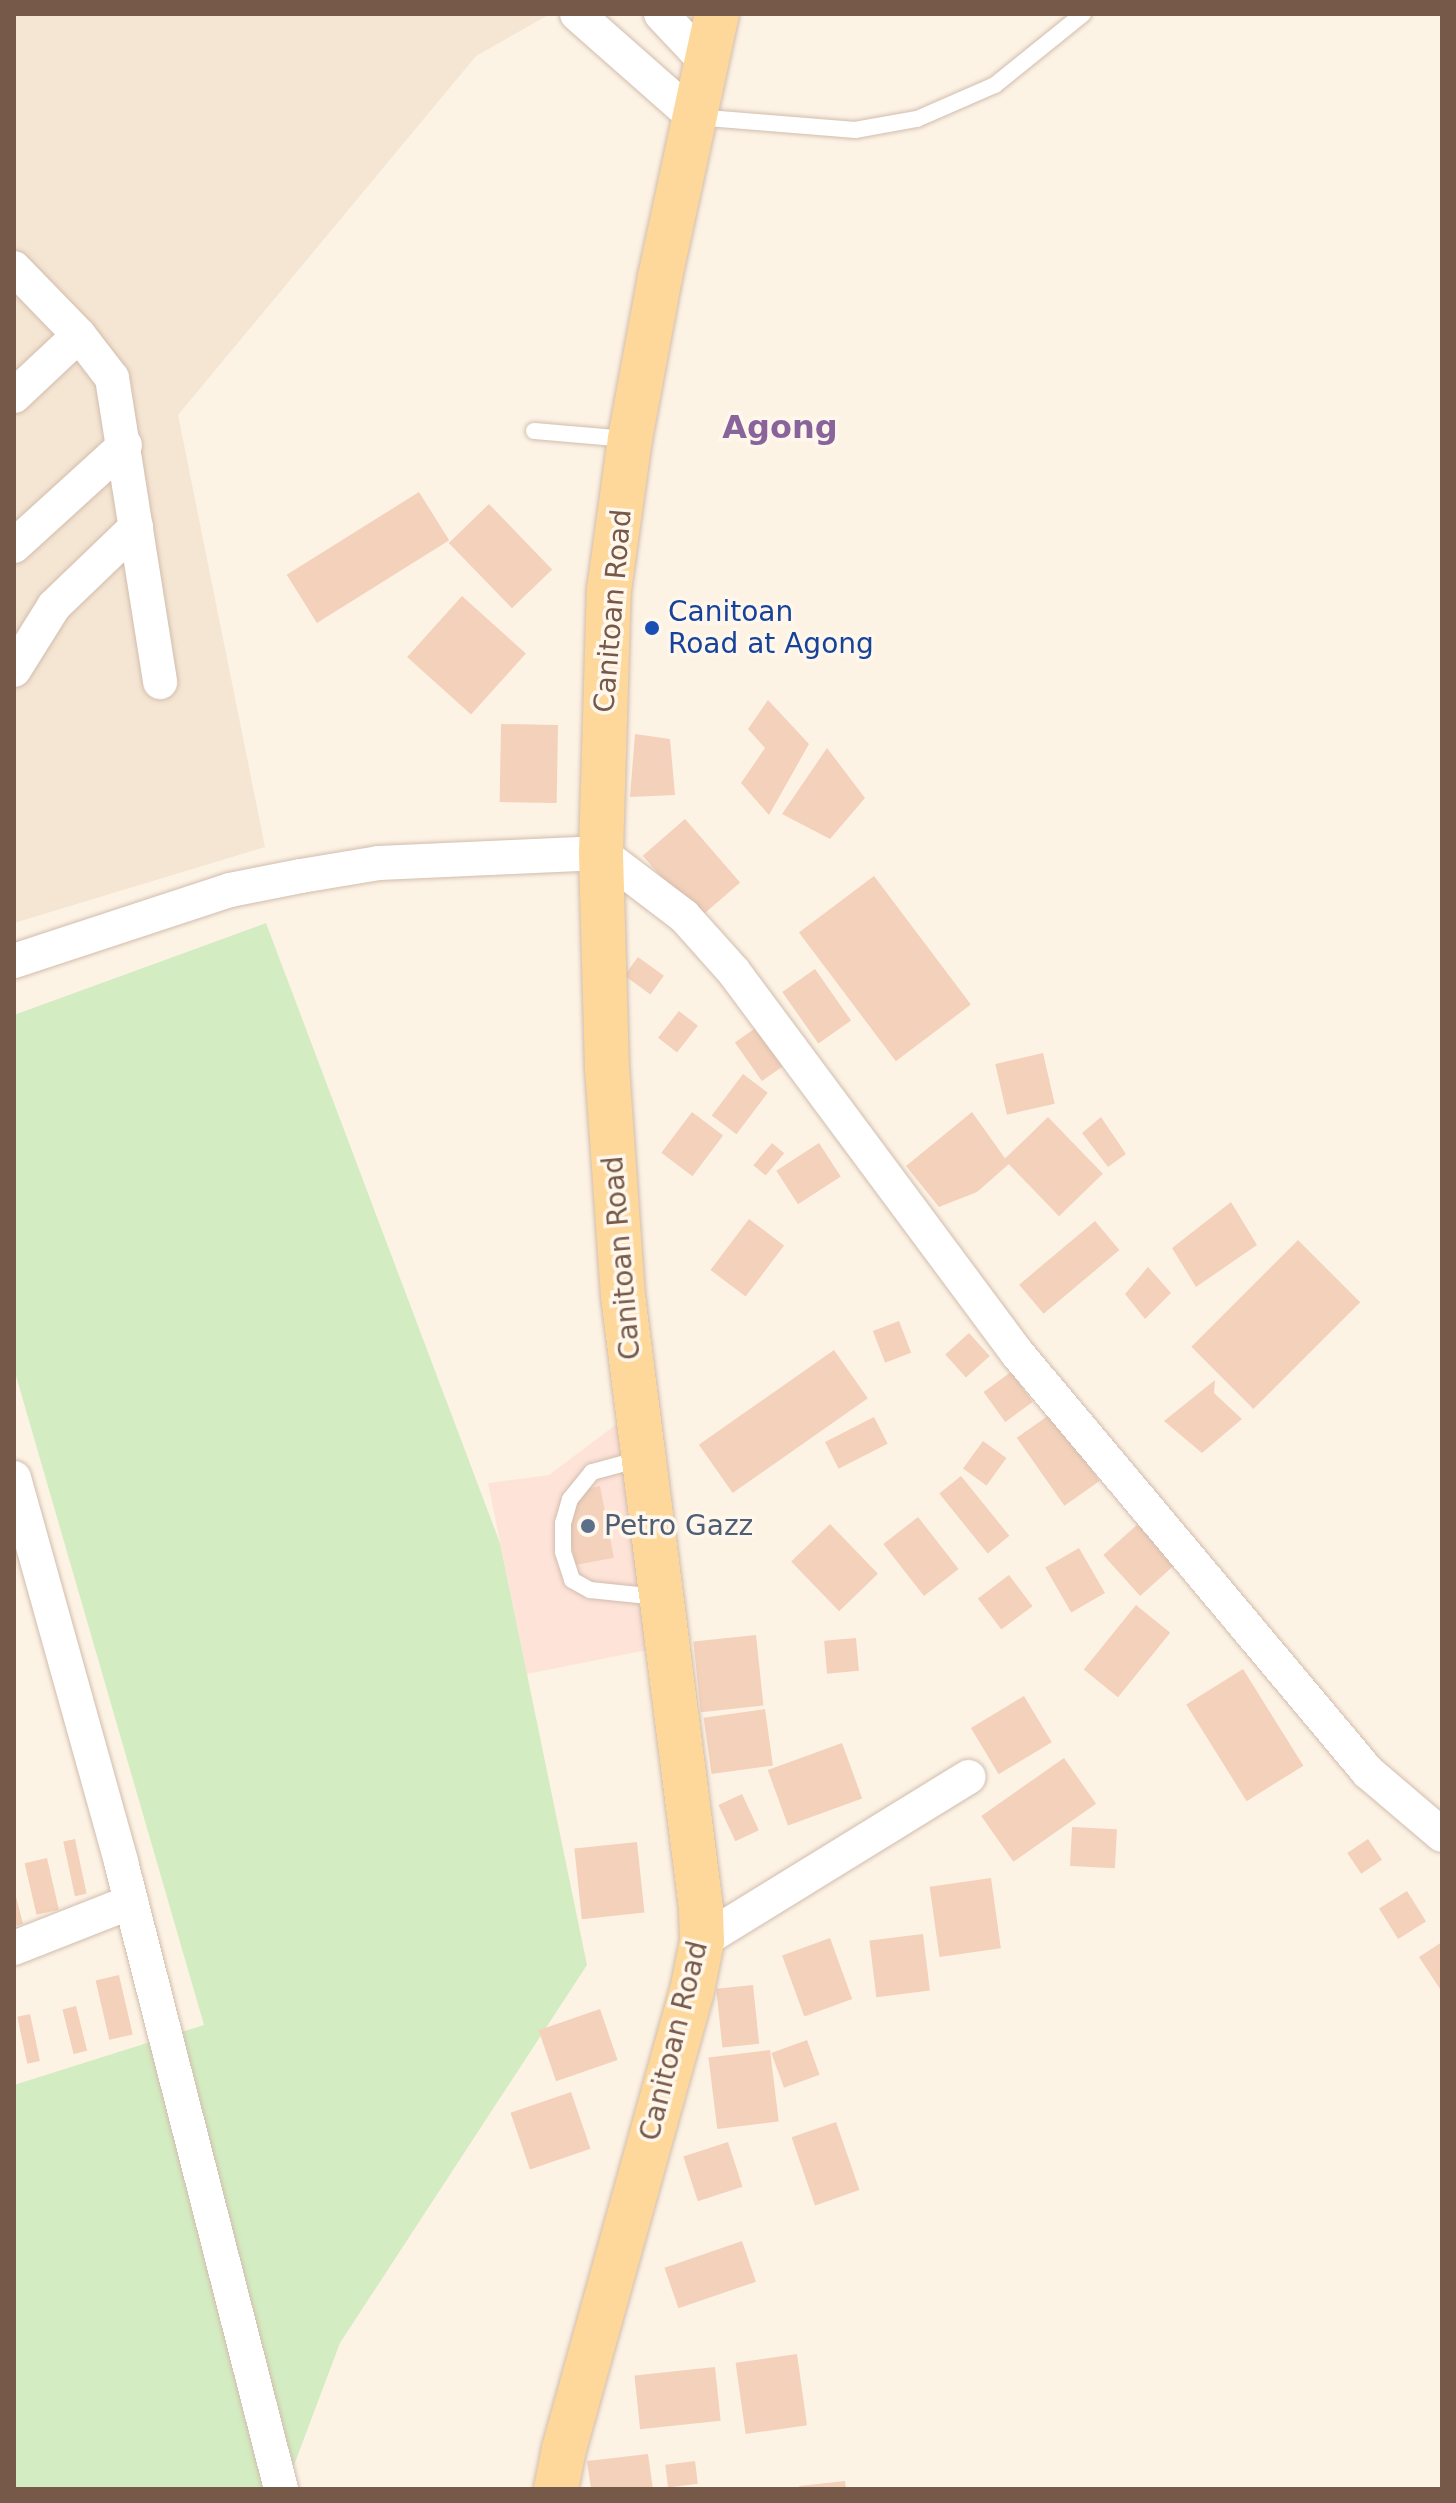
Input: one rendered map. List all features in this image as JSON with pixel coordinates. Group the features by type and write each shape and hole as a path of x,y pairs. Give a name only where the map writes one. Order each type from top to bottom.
{"main road":[{"name":"Canitoan Road","path":"556,2489 564,2449 692,1991 702,1941 701,1908 623,1296 609,1099 601,853 609,590 630,439 717,14"}],"street":[{"path":"577,14 694,117"},
{"path":"661,14 706,62"},
{"path":"14,268 79,335 112,378 160,682"},
{"path":"14,396 79,335"},
{"path":"14,546 125,445"},
{"path":"14,670 54,606 136,527"},
{"path":"14,961 230,890 301,876 379,863 601,853 684,916 734,972 1017,1353 1368,1772 1442,1835"},
{"path":"14,1478 131,1902 281,2489"},
{"path":"702,1941 969,1777"},
{"path":"14,1948 131,1902"}],"lane":[{"path":"694,117 855,130 917,119 995,85 1083,14"},
{"path":"534,431 630,439"},
{"path":"642,1459 592,1472 570,1499 563,1523 563,1552 572,1580 590,1590 662,1597"}],"shaded area":[{"path":"14,14 550,14 476,56 178,415 265,847 14,923"},
{"path":"618,1423 647,1650 527,1674 488,1483 549,1475"}],"green space":[{"path":"266,923 500,1543 587,1965 340,2343 285,2489 14,2489 14,2085 204,2025 14,1369 14,1015"}],"building":[{"path":"419,492 449,540 317,623 287,575"},
{"path":"489,504 552,569 512,608 449,543"},
{"path":"462,596 526,654 471,714 407,657"},
{"path":"768,700 809,744 769,815 741,783 765,748 748,729"},
{"path":"501,724 558,725 557,803 500,802"},
{"path":"635,734 670,739 675,795 630,797"},
{"path":"827,748 865,798 830,839 782,814"},
{"path":"685,819 740,882 698,919 643,856"},
{"path":"874,876 971,1005 896,1061 799,933"},
{"path":"638,957 664,976 650,994 624,976"},
{"path":"815,969 851,1021 818,1044 782,992"},
{"path":"679,1011 698,1026 677,1053 658,1038"},
{"path":"757,1027 784,1066 762,1081 735,1042"},
{"path":"1043,1053 1055,1104 1007,1115 995,1064"},
{"path":"743,1074 768,1093 736,1134 712,1116"},
{"path":"692,1112 723,1135 692,1176 661,1153"},
{"path":"972,1112 1009,1164 977,1192 939,1207 906,1166"},
{"path":"1048,1117 1103,1174 1059,1216 1004,1159"},
{"path":"1101,1117 1126,1154 1108,1167 1082,1133"},
{"path":"772,1143 784,1153 766,1175 753,1165"},
{"path":"819,1143 841,1177 798,1204 776,1171"},
{"path":"1231,1202 1257,1245 1196,1287 1172,1248"},
{"path":"749,1219 784,1245 746,1297 710,1270"},
{"path":"1095,1221 1119,1250 1044,1314 1019,1285"},
{"path":"1298,1240 1360,1302 1253,1409 1191,1347"},
{"path":"1148,1267 1171,1293 1145,1319 1125,1294"},
{"path":"899,1321 911,1353 885,1363 873,1331"},
{"path":"969,1333 990,1356 966,1377 945,1354"},
{"path":"834,1350 868,1398 733,1493 699,1445"},
{"path":"1011,1372 1033,1402 1005,1422 983,1392"},
{"path":"1215,1380 1214,1393 1242,1419 1202,1453 1164,1421"},
{"path":"1052,1413 1100,1481 1064,1506 1017,1438"},
{"path":"874,1417 888,1444 839,1469 825,1442"},
{"path":"983,1441 1006,1458 986,1486 963,1469"},
{"path":"961,1476 1009,1536 988,1553 939,1494"},
{"name":"Petro Gazz","path":"600,1486 614,1558 576,1565 562,1493"},
{"path":"918,1517 959,1569 924,1596 883,1544"},
{"path":"1139,1523 1176,1564 1140,1596 1103,1555"},
{"path":"830,1524 878,1574 839,1611 791,1562"},
{"path":"1079,1548 1105,1593 1071,1613 1045,1568"},
{"path":"1009,1575 1032,1606 1001,1630 978,1598"},
{"path":"1136,1605 1170,1633 1118,1697 1084,1670"},
{"path":"756,1635 763,1706 701,1712 693,1642"},
{"path":"856,1638 859,1671 827,1674 824,1641"},
{"path":"1243,1669 1303,1766 1247,1801 1186,1705"},
{"path":"1024,1696 1052,1742 999,1774 971,1728"},
{"path":"765,1709 773,1765 712,1774 704,1718"},
{"path":"842,1743 862,1798 788,1825 768,1770"},
{"path":"1064,1758 1096,1804 1013,1862 981,1816"},
{"path":"742,1794 759,1830 735,1841 718,1805"},
{"path":"1072,1827 1117,1829 1115,1868 1070,1866"},
{"path":"75,1839 87,1894 75,1896 63,1841"},
{"path":"1368,1839 1382,1860 1361,1874 1347,1853"},
{"path":"637,1842 644,1913 582,1919 574,1849"},
{"path":"47,1858 59,1910 37,1915 25,1863"},
{"path":"991,1878 1001,1948 939,1957 930,1887"},
{"path":"14,1889 23,1924 14,1926"},
{"path":"1407,1891 1426,1922 1398,1939 1379,1908"},
{"path":"923,1934 930,1991 876,1997 869,1941"},
{"path":"830,1938 852,1999 804,2017 782,1955"},
{"path":"1442,1942 1442,1992 1419,1957"},
{"path":"119,1975 133,2034 109,2040 96,1980"},
{"path":"753,1985 759,2044 722,2048 716,1989"},
{"path":"76,2006 87,2051 74,2054 62,2009"},
{"path":"600,2009 618,2060 556,2081 539,2030"},
{"path":"30,2014 40,2061 27,2064 17,2017"},
{"path":"807,2040 820,2075 784,2088 771,2053"},
{"path":"770,2050 779,2121 717,2129 708,2058"},
{"path":"571,2092 591,2149 530,2170 510,2113"},
{"path":"836,2122 859,2190 815,2205 792,2137"},
{"path":"728,2142 743,2187 698,2201 683,2157"},
{"path":"742,2241 756,2282 678,2308 664,2268"},
{"path":"797,2354 807,2425 746,2434 736,2363"},
{"path":"715,2367 721,2421 640,2429 634,2375"},
{"path":"648,2454 653,2489 591,2489 587,2461"},
{"path":"695,2461 698,2484 668,2487 665,2465"},
{"path":"845,2481 846,2489 800,2489 799,2486"}],"place":[{"name":"Canitoan Road at Agong","path":"652,628"},
{"name":"Petro Gazz","path":"588,1526"}],"district":[{"name":"Agong","path":"780,427"}]}
